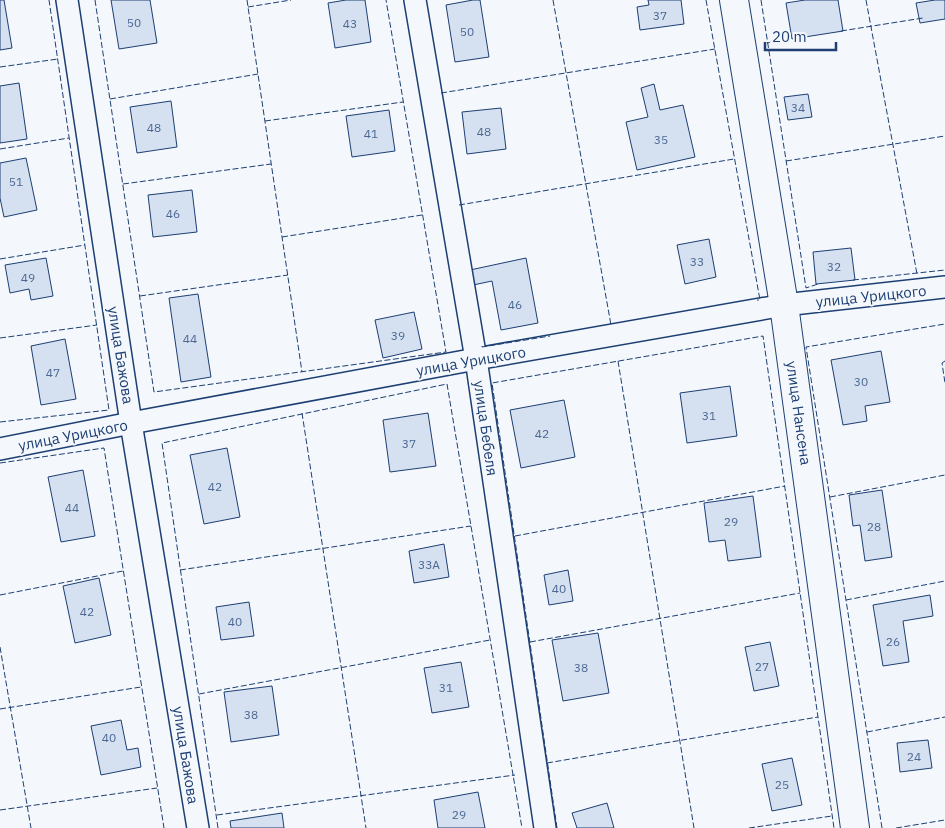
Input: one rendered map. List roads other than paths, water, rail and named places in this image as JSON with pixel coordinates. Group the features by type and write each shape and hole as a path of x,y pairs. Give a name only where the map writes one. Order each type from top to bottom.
{"main road":[{"name":"улица Нансена","path":"734,0 784,305 855,828"}],"street":[{"name":"улица Бажова","path":"67,0 131,423 198,828"},
{"name":"улица Бебеля","path":"416,0 476,359 545,828"},
{"name":"улица Урицкого","path":"0,450 131,423 476,359 784,305 945,288"}]}
